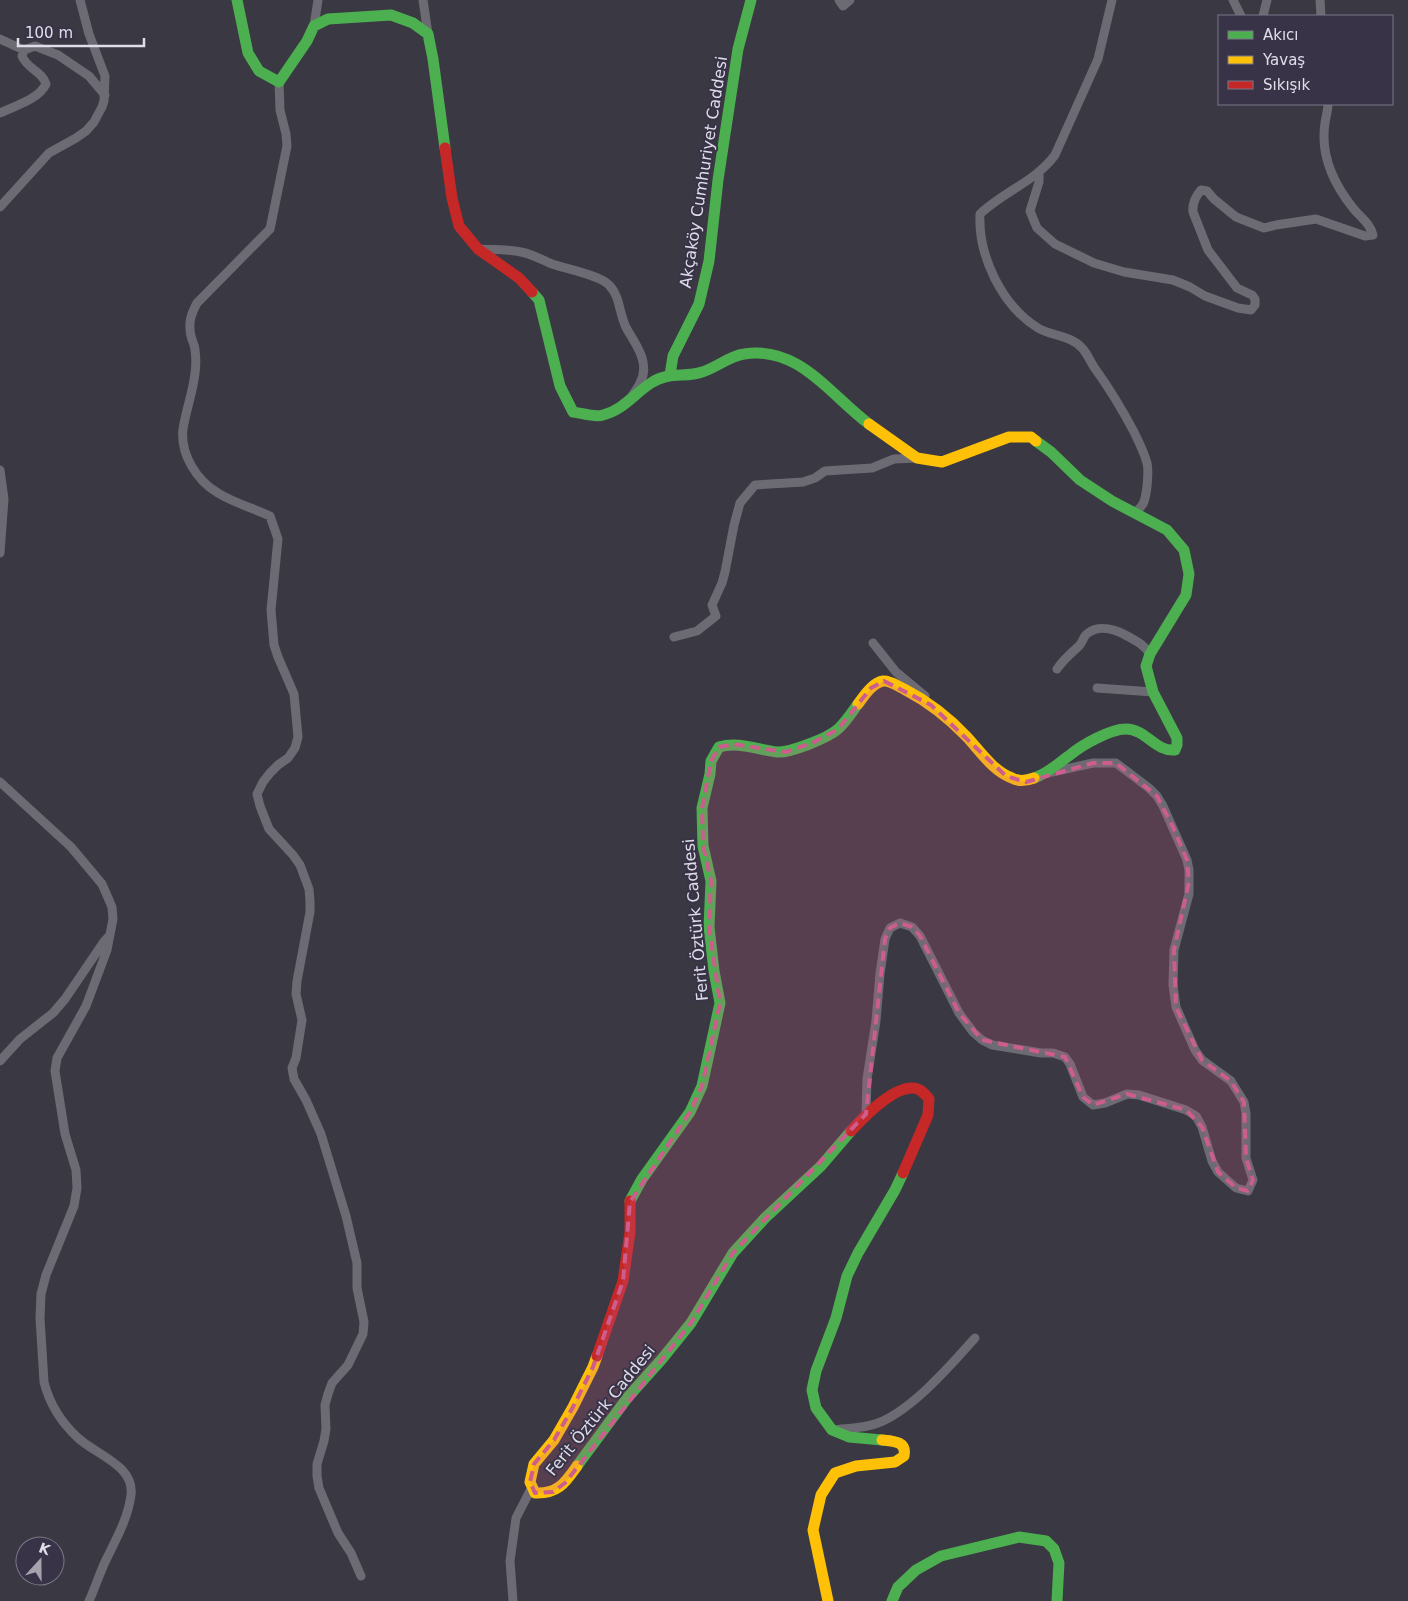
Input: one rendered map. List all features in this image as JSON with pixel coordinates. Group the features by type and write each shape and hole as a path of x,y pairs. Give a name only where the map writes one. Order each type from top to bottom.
{"main road":[{"path":"237,0 248,53 259,71 279,82 307,41 314,26 328,19 391,14 413,23 428,34 452,198 459,226 478,249 519,278 539,300 560,386 573,412 602,416 628,403 651,383 670,376"},
{"name":"Akçaköy Cumhuriyet Caddesi","path":"670,376 672,356 699,304 709,261 718,180 738,48 751,0"},
{"name":"Ferit Öztürk Caddesi","path":"670,376 701,373 742,354 765,352 793,361 821,380 855,413 917,458 942,462 1009,437 1031,437 1051,452 1080,480 1112,501 1167,530 1184,550 1188,574 1186,595 1150,654 1146,666 1153,692 1177,738 1175,750 1162,750 1142,732 1125,728 1105,734 1072,753 1047,773 1026,782 1016,781 1006,776 989,761 962,732 931,705 890,682 884,681 871,688 838,729 814,742 786,752 733,744 725,745 719,747 712,761 702,808 703,846 710,881 709,927 720,1003 702,1086 690,1112 642,1179 630,1202 630,1232 623,1281 593,1367 554,1440 534,1464 530,1482 535,1492 545,1494 553,1492 564,1483 628,1397 691,1323 733,1253 765,1218 821,1166 866,1114 895,1093 906,1089 920,1090 928,1099 930,1107 928,1115 917,1143 894,1190 847,1276 836,1318 816,1370 812,1390 816,1408 832,1430"},
{"path":"828,1601 813,1530 821,1495 835,1473 856,1466 895,1462 904,1456 905,1451 902,1444 897,1441 849,1437 832,1430"},
{"path":"892,1601 898,1587 916,1570 941,1556 1019,1537 1046,1541 1054,1550 1059,1563 1058,1601"}],"street":[{"path":"0,207 44,157 86,131 100,112 105,95 105,76 89,34 80,0"},
{"path":"314,26 318,0"},
{"path":"423,0 428,34"},
{"path":"839,0 844,6 850,0"},
{"path":"1112,0 1098,59 1055,155 1039,172 980,214 979,226 984,250 997,285 1020,313 1039,329 1073,341 1083,348 1119,404 1148,464 1143,504 1136,513"},
{"path":"1233,0 1240,15"},
{"path":"1263,15 1267,0"},
{"path":"1320,0 1321,15"},
{"path":"0,39 24,50 36,46 58,55 89,76 105,95"},
{"path":"0,113 34,96 46,84 44,78 24,62 22,56 24,50"},
{"path":"279,82 280,110 287,146 274,217 270,229 197,303 192,313 189,325 195,348 195,373 183,430 183,443 186,456 208,486 217,493 270,516 278,539 271,604 271,622 278,658 294,694 298,737 295,748 288,758 278,765 262,782 257,794 269,829 300,865 309,889 310,912 296,981 296,994 302,1020 296,1058 292,1068 294,1079 306,1100 321,1134 346,1216 357,1263 358,1288 364,1322 363,1334 348,1365 332,1383 328,1394 325,1406 325,1435 317,1464 317,1476 319,1488 338,1533 351,1553 361,1576"},
{"path":"1039,172 1039,182 1030,211 1037,228 1055,244 1094,263 1124,272 1173,280 1205,296 1238,308 1251,310 1255,305 1255,299 1252,295 1237,288 1208,250 1193,212 1194,200 1201,190 1207,191 1236,217 1264,228 1316,219 1365,236 1373,235 1372,230 1352,207 1333,180 1329,169 1324,144 1328,105"},
{"path":"478,249 519,251 609,284 627,329 640,349 643,361 644,372 641,383 628,403"},
{"path":"674,637 697,631 716,616 712,605 728,561 740,503 755,485 803,482 815,478 825,470 872,468 894,459 917,458"},
{"path":"0,470 4,499 0,553"},
{"path":"1058,669 1064,660 1082,643 1087,633 1099,628 1111,629 1122,633 1143,644 1150,654"},
{"path":"873,643 896,672 924,695 931,705"},
{"path":"1097,688 1153,692"},
{"path":"866,1114 867,1079 876,1021 885,939 890,928 900,923 912,926 920,936 959,1013 973,1032 982,1040 992,1045 1041,1053 1053,1053 1065,1057 1070,1064 1083,1097 1093,1105 1105,1103 1127,1094 1139,1095 1186,1110 1196,1116 1202,1127 1212,1161 1218,1172 1236,1188 1248,1191 1253,1180 1246,1158 1246,1113 1244,1102 1231,1081 1202,1060 1185,1029 1176,1007 1173,985 1174,950 1187,900 1189,882 1186,860 1173,827 1157,796 1116,763 1093,763 1047,773"},
{"path":"0,782 63,838 102,884 113,913 107,950 86,1006 55,1064 63,1121 76,1170 77,1188 74,1206 46,1275 40,1300 44,1382 47,1394 56,1411 75,1435 120,1468 128,1477 130,1483 131,1495 121,1530 89,1601"},
{"path":"0,1061 20,1039 53,1013 109,936"},
{"path":"832,1430 866,1427 888,1418 926,1389 956,1360 975,1338"},
{"path":"513,1601 510,1561 516,1518 532,1487"}],"highlighted area":[{"path":"884,681 931,705 1006,776 1026,782 1093,763 1116,763 1157,796 1187,860 1189,882 1174,950 1176,1007 1202,1060 1231,1081 1244,1102 1246,1158 1253,1180 1248,1191 1236,1188 1218,1172 1202,1127 1186,1110 1127,1094 1093,1105 1083,1097 1065,1057 982,1040 959,1013 920,936 912,927 900,923 890,928 885,939 866,1114 733,1253 691,1323 565,1483 553,1492 535,1493 530,1482 534,1464 554,1440 593,1367 623,1281 630,1202 690,1112 702,1086 720,1003 709,927 711,881 703,846 702,808 711,761 719,747 733,744 786,752 814,742 838,729 871,688"}],"traffic: fast":[{"path":"237,0 248,53 259,71 279,82 307,41 314,26 328,19 391,15 413,23 428,34 445,148"},
{"path":"670,375 673,356 699,304 709,261 718,180 738,49 751,0"},
{"path":"532,292 539,300 560,386 573,412 592,416 610,413 658,379 696,374 738,355 764,353 781,357 812,375 869,424"},
{"path":"1034,778 1049,771 1089,742 1119,730 1133,730 1162,748 1175,750 1177,738 1153,692 1146,666 1150,654 1186,595 1189,574 1184,550 1167,530 1112,501 1080,480 1051,452 1036,441"},
{"path":"630,1201 642,1179 690,1112 702,1086 720,1003 709,927 711,881 703,846 702,808 711,761 719,747 726,745 741,745 783,752 809,744 826,737 838,729 858,704"},
{"path":"577,1466 628,1397 691,1323 733,1253 765,1218 821,1166 851,1131"},
{"path":"882,1440 849,1437 832,1430 816,1408 812,1390 816,1371 836,1318 847,1276 903,1173"},
{"path":"892,1601 898,1587 916,1570 941,1556 1019,1537 1046,1541 1054,1549 1059,1563 1057,1601"}],"traffic: slow":[{"path":"869,424 917,458 942,462 1009,437 1031,437 1036,441"},
{"path":"858,704 875,684 883,681 891,682 929,704 945,717 999,771 1017,780 1034,778"},
{"path":"577,1466 569,1478 560,1486 550,1492 535,1493 530,1482 534,1464 554,1440 573,1407 597,1356"},
{"path":"828,1601 813,1530 821,1495 835,1473 856,1466 895,1462 904,1456 901,1445 882,1440"}],"traffic: jam":[{"path":"445,148 452,198 459,226 478,249 519,278 532,292"},
{"path":"851,1131 879,1104 896,1092 913,1088 922,1092 929,1099 928,1115 903,1173"},
{"path":"597,1356 623,1281 630,1232 630,1201"}]}
